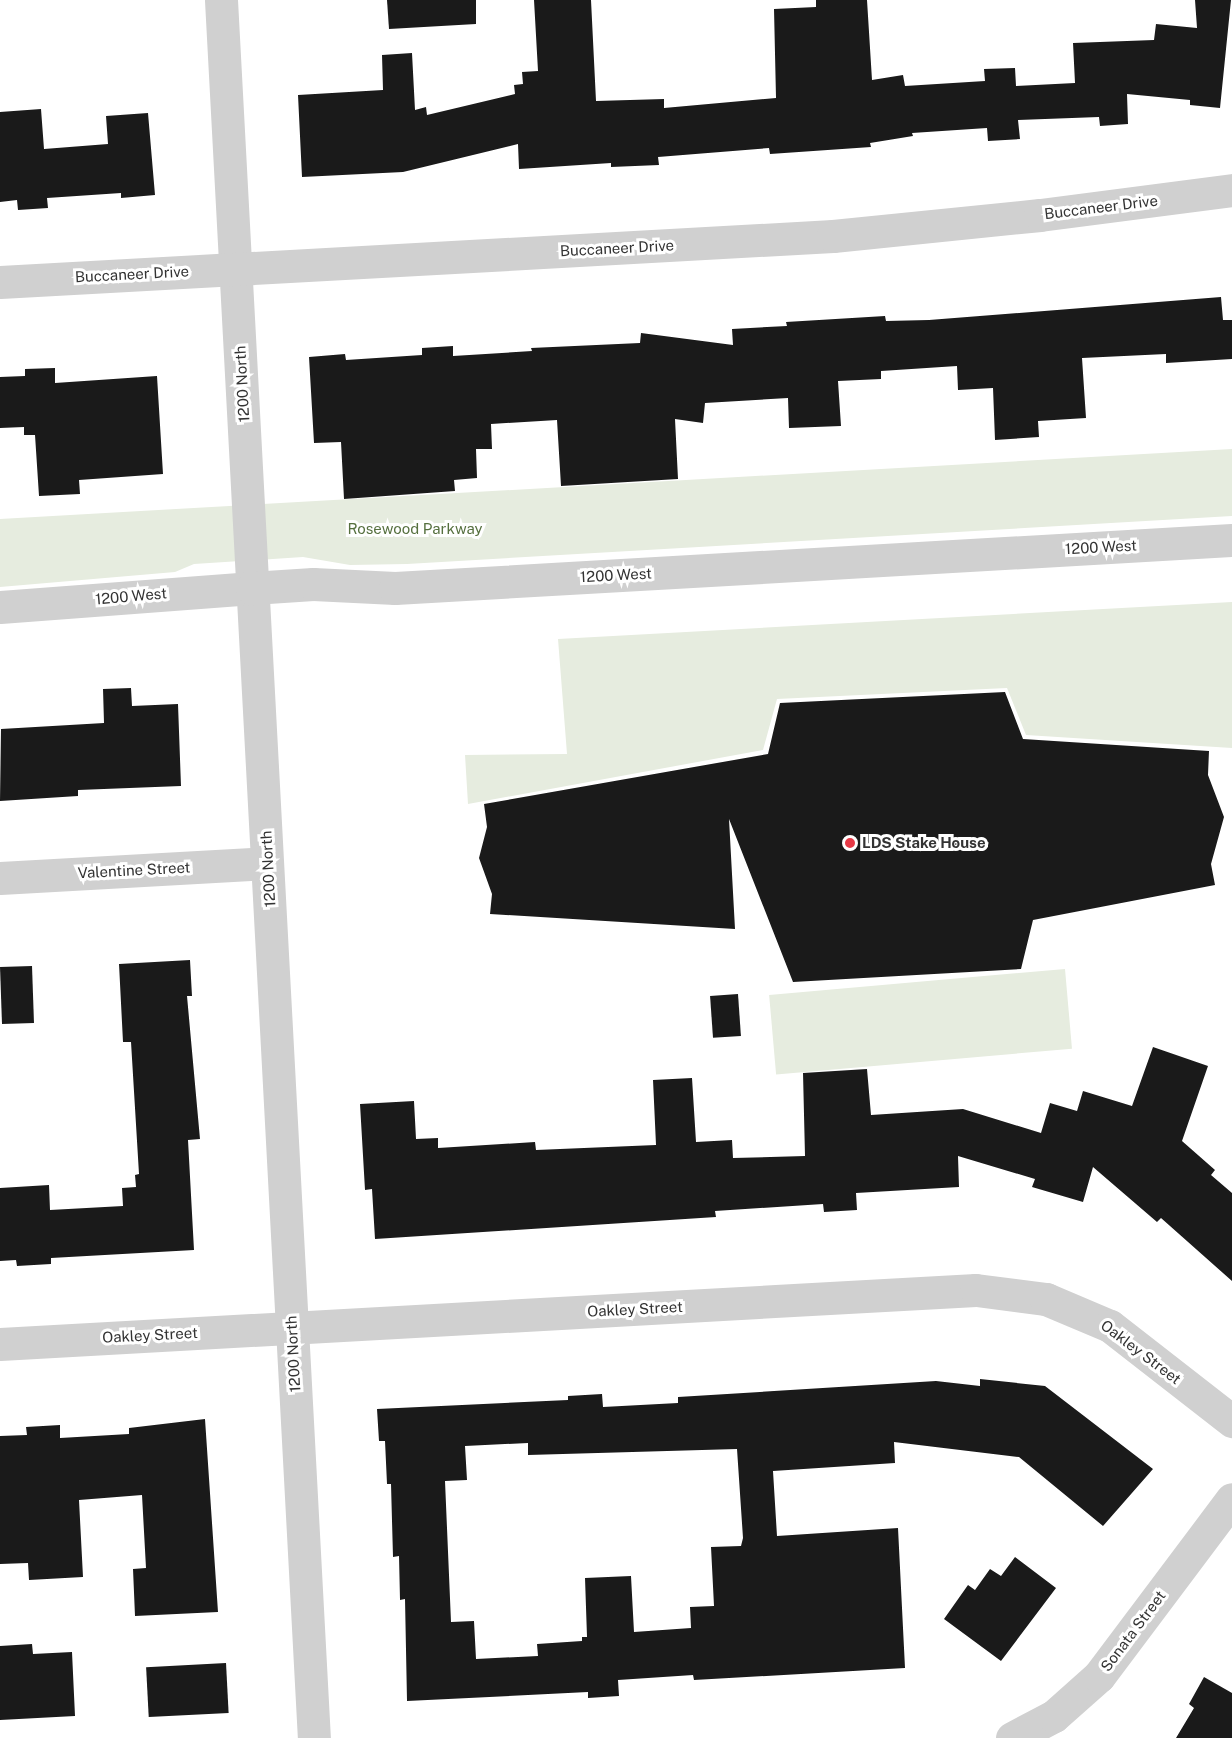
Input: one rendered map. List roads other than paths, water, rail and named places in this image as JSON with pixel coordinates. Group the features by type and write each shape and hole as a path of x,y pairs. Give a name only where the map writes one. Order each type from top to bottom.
{"street":[{"name":"1200 North","path":"221,0 314,1738"},
{"name":"Buccaneer Drive","path":"0,282 833,236 1040,215 1232,190"},
{"name":"1200 West","path":"0,607 313,584 395,588 1232,540"},
{"name":"Valentine Street","path":"0,878 267,863"},
{"name":"Oakley Street","path":"0,1344 976,1290 1012,1293 1078,1310 1110,1326 1232,1421"},
{"name":"Sonata Street","path":"1012,1738 1054,1716 1099,1676 1232,1499"}],"place":[{"name":"LDS Stake House","path":"850,843"}],"park label":[{"name":"Rosewood Parkway","path":"415,529"}]}
